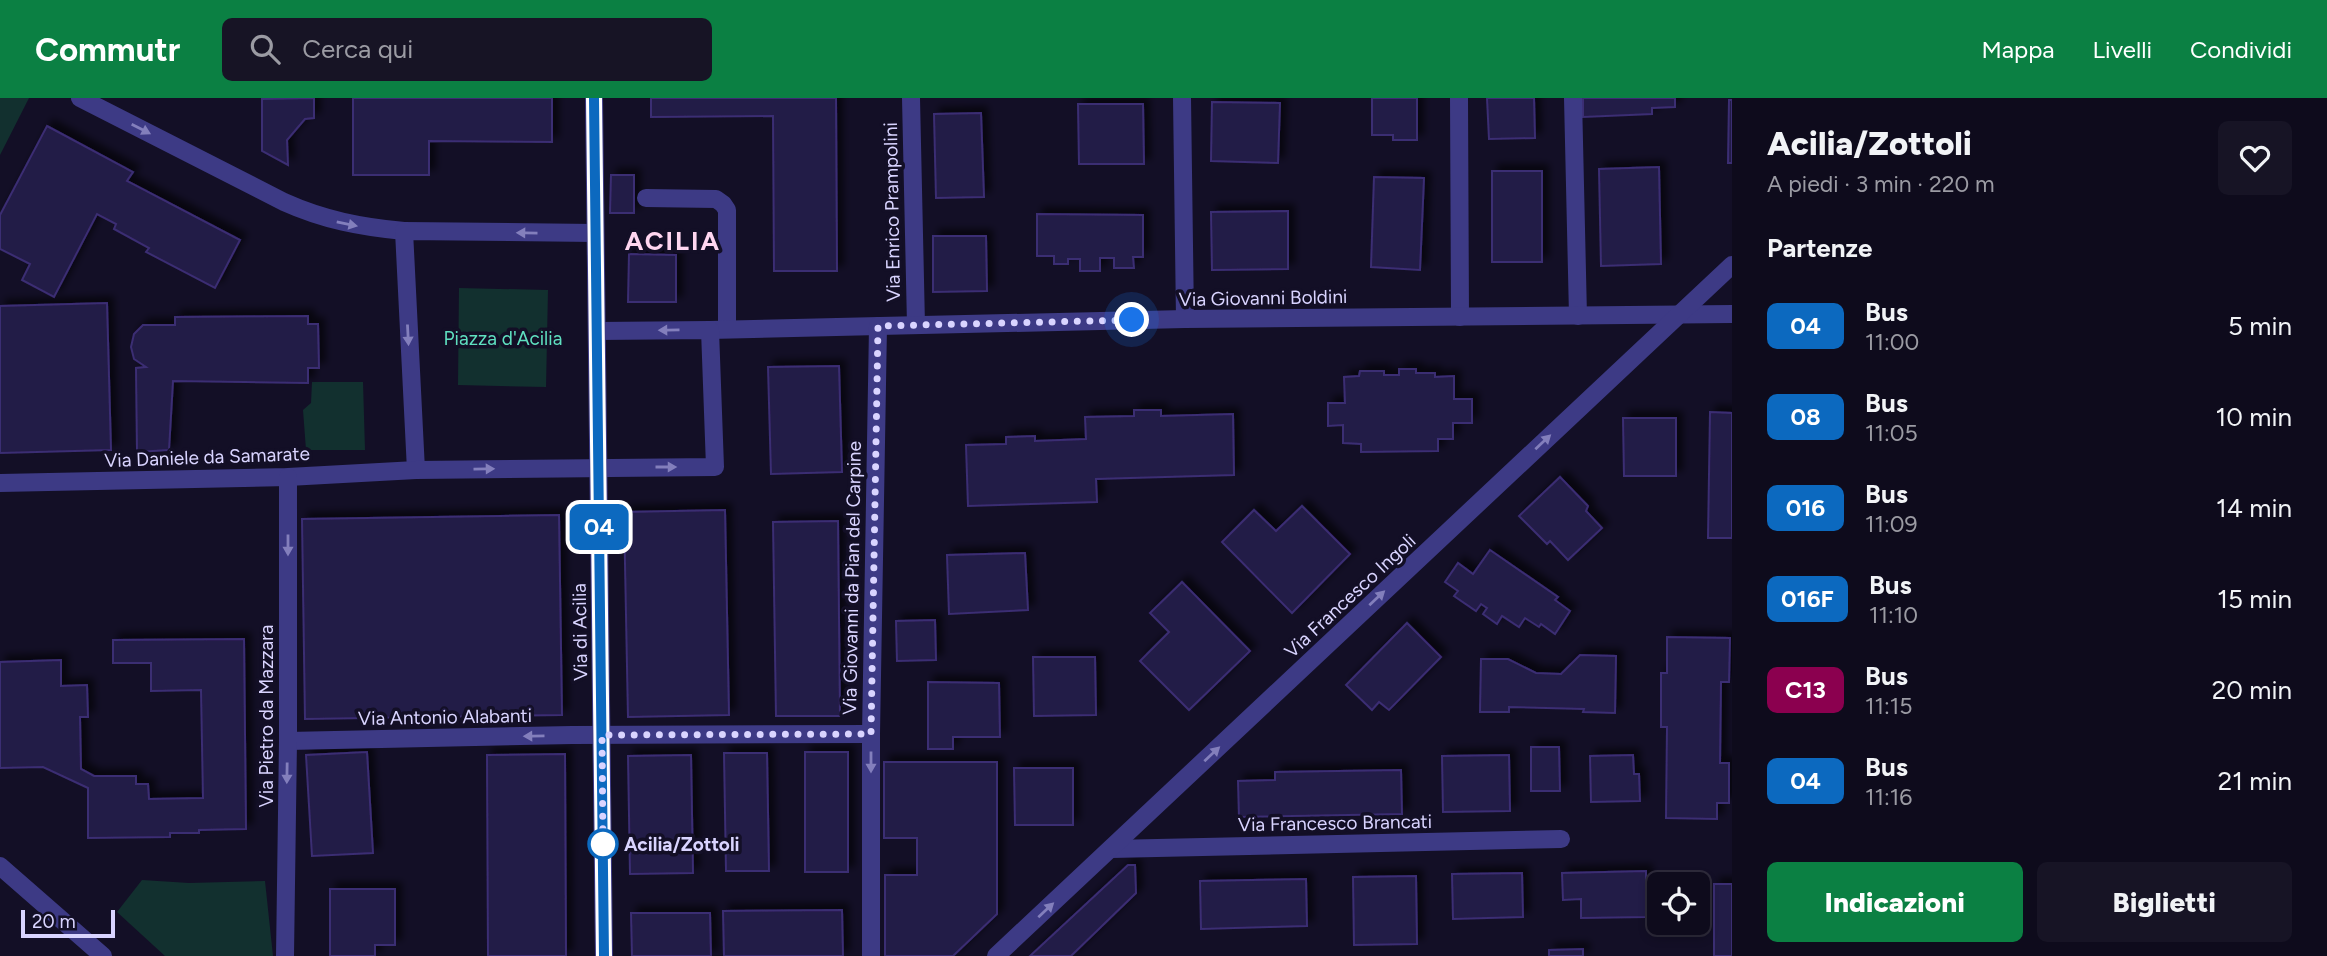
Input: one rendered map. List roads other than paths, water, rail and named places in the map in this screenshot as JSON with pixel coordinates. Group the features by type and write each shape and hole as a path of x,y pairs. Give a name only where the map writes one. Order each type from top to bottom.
{"street":[{"path":"80,98 284,202 350,225 404,231 595,233"},
{"name":"Via di Acilia","path":"594,98 604,956"},
{"name":"Via Enrico Prampolini","path":"911,98 916,325"},
{"path":"1182,98 1185,319"},
{"path":"1459,98 1460,317"},
{"path":"1573,98 1578,316"},
{"path":"646,198 716,199 727,210 719,329"},
{"path":"404,231 416,470"},
{"name":"Via Francesco Ingoli","path":"996,956 1732,265"},
{"name":"Via Giovanni Boldini","path":"597,331 1185,319 1732,314"},
{"name":"Via Giovanni da Pian del Carpine","path":"871,956 871,734 878,326"},
{"name":"Via Daniele da Samarate","path":"0,483 288,477 416,470 715,467 719,329"},
{"name":"Via Pietro da Mazzara","path":"285,956 288,477"},
{"name":"Via Antonio Alabanti","path":"288,741 602,735 871,734"},
{"name":"Via Francesco Brancati","path":"1111,849 1560,838"},
{"path":"0,866 103,956"}],"place":[{"name":"Acilia/Zottoli","path":"603,844"}],"district":[{"name":"ACILIA","path":"673,241"}],"park label":[{"name":"Piazza d'Acilia","path":"503,338"}]}
